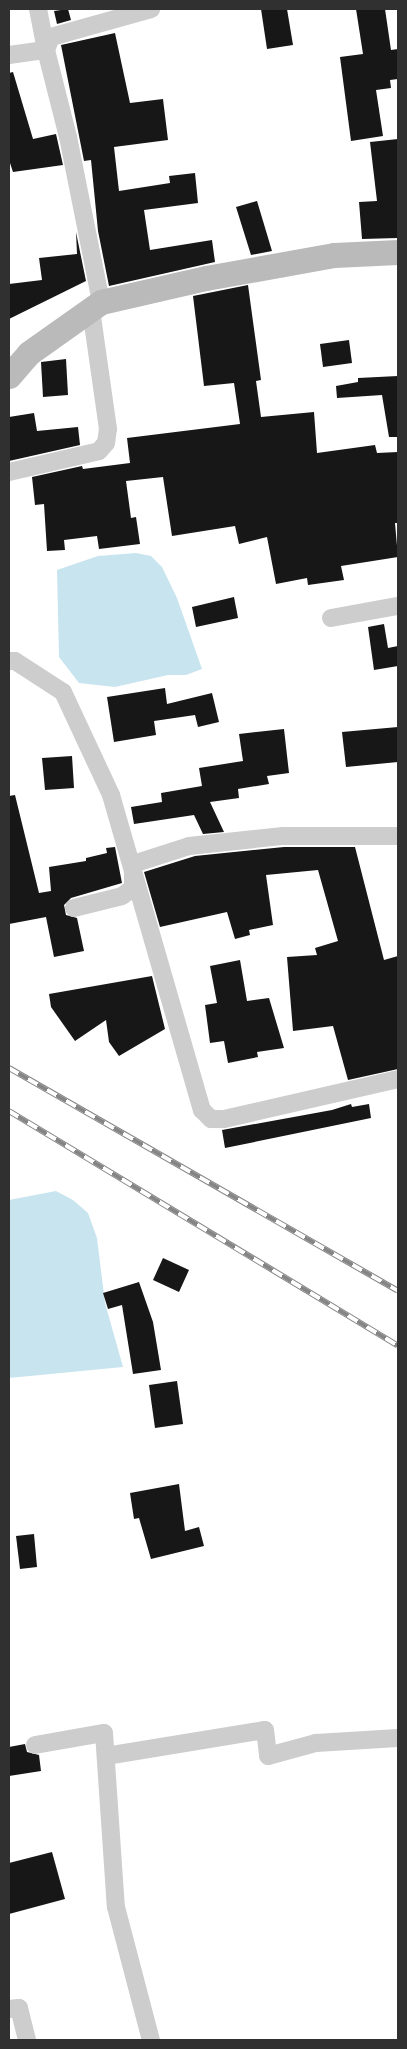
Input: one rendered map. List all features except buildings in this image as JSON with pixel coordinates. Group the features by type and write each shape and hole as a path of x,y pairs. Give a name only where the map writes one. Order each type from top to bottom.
{"main road":[{"path":"9,376 29,353 96,306 206,278 334,255 398,252"}],"street":[{"path":"9,472 99,451 106,442 108,429 96,306 68,137 46,50 38,9"},
{"path":"46,50 51,37 151,9"},
{"path":"9,55 46,50"},
{"path":"331,618 398,606"},
{"path":"9,661 15,661 63,692 111,795 132,875 202,1110 210,1119 233,1118 398,1080"},
{"path":"74,908 122,896 132,888 133,864 189,846 283,836 398,836"},
{"path":"106,1756 265,1730 268,1756 316,1743 398,1738"},
{"path":"35,1746 104,1733 116,1907 151,2040"},
{"path":"9,2009 19,2008 27,2040"}],"water":[{"path":"136,553 151,556 162,567 177,598 202,669 186,675 168,675 115,687 79,683 59,657 57,570 98,556"},
{"path":"56,1191 73,1200 88,1213 97,1238 105,1303 123,1367 9,1378 9,1200"}],"railway":[{"path":"9,1068 398,1291"},
{"path":"9,1111 398,1346"}]}
